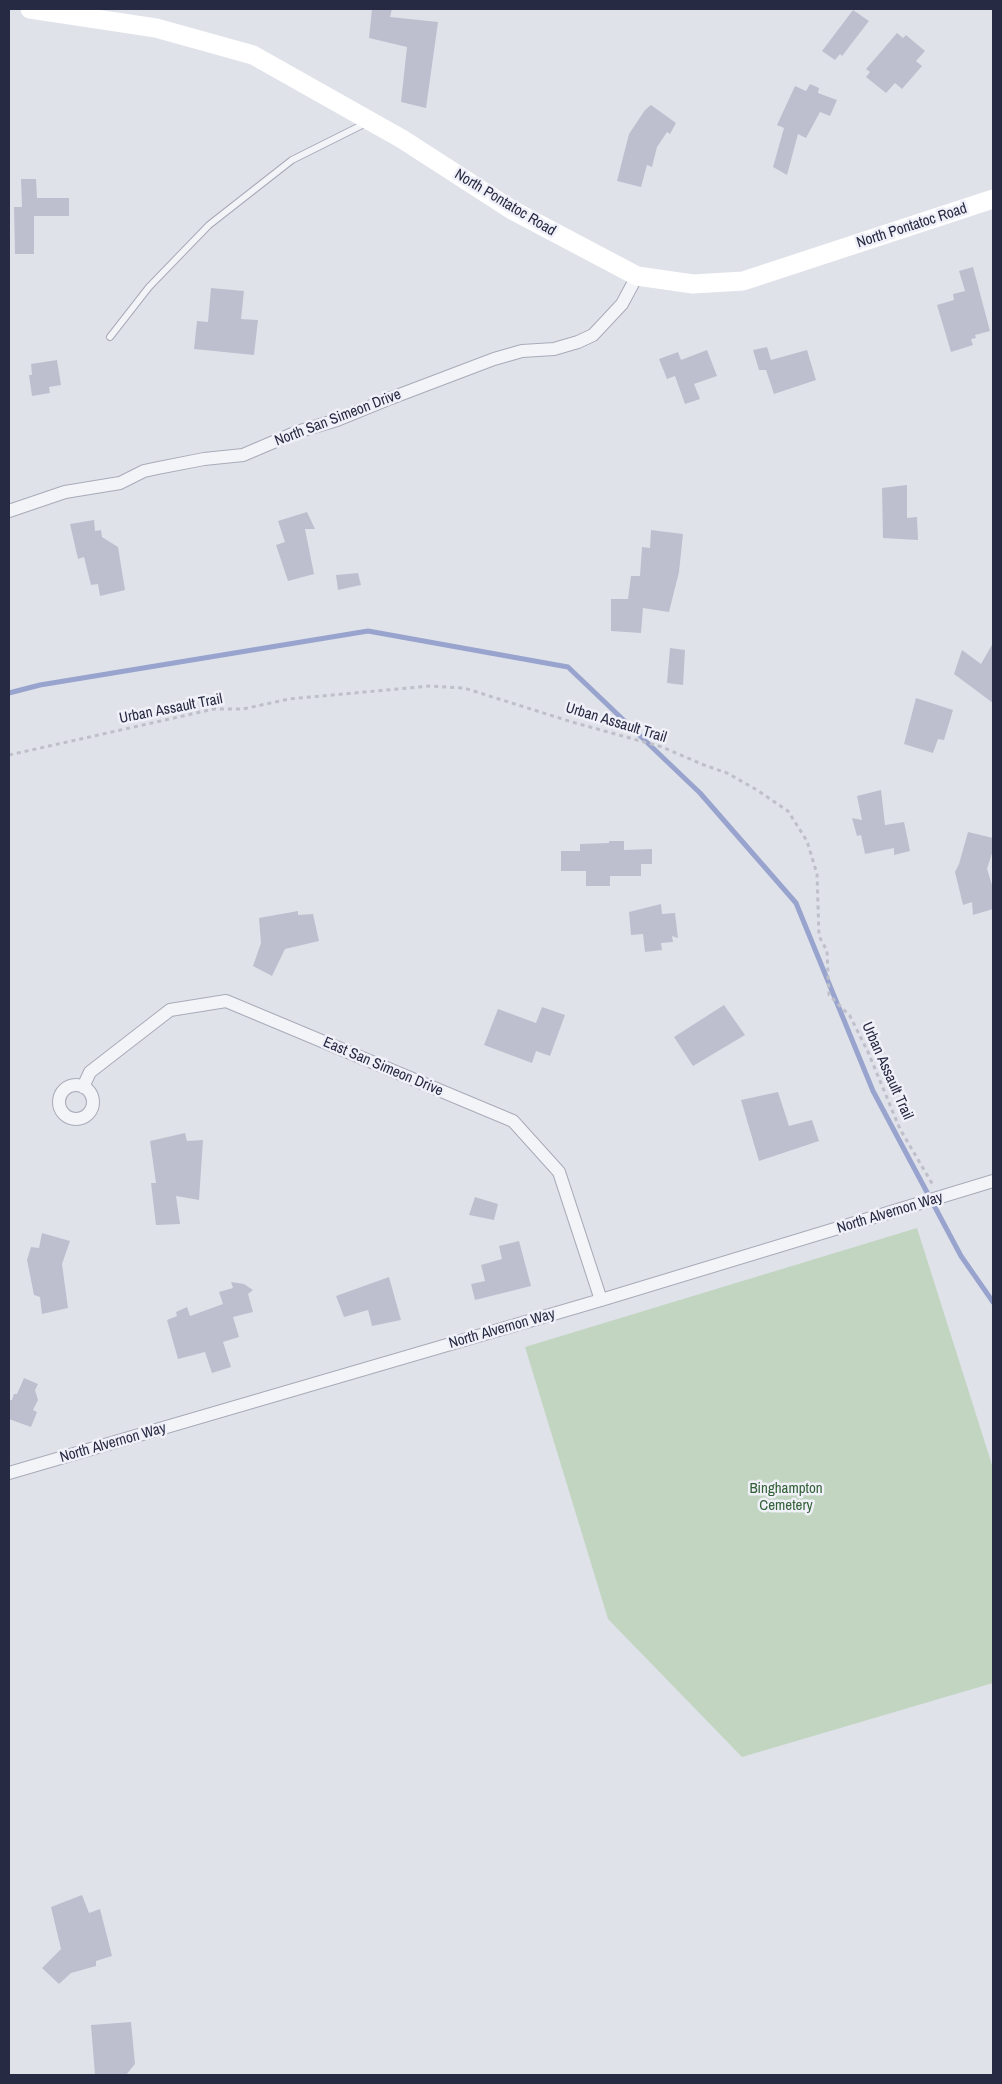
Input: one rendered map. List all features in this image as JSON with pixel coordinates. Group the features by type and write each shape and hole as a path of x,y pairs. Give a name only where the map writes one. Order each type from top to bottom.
{"street":[{"name":"North Pontatoc Road","path":"30,9 156,28 253,55 402,139 512,210 637,276 693,284 743,281 993,199"},
{"name":"North San Simeon Drive","path":"9,510 65,492 120,483 144,471 204,459 243,455 297,432 337,420 494,359 522,350 554,349 578,342 593,335 622,304 637,276"},
{"name":"East San Simeon Drive","path":"84,1087 90,1072 170,1010 226,1001 513,1122 559,1172 601,1300"},
{"name":"North Alvernon Way","path":"9,1473 601,1300 993,1180"}],"lane":[{"path":"110,337 150,287 209,225 292,160 370,121"}],"path":[{"name":"Urban Assault Trail","path":"9,755 214,710 243,709 289,699 430,686 464,688 572,722 662,747 727,773 757,790 788,812 807,841 817,874 819,936 827,952 829,995 850,1016 868,1052 900,1129 939,1198"}],"green space":[{"name":"Binghampton Cemetery","path":"917,1228 993,1468 993,1683 742,1757 608,1619 525,1347"}],"building":[{"path":"372,9 392,9 390,17 438,22 426,108 401,102 407,47 369,38"},
{"path":"853,10 869,21 842,56 840,54 835,60 822,51"},
{"path":"897,33 903,38 906,35 925,51 916,61 922,66 902,89 895,83 886,93 866,77 870,72 866,69"},
{"path":"810,84 819,88 818,93 837,100 830,116 820,112 806,138 798,134 787,175 773,167 784,128 777,125 795,86 806,91"},
{"path":"651,105 676,123 670,134 667,132 657,147 652,167 647,165 641,187 617,181 629,134 645,110"},
{"path":"21,179 36,179 37,198 69,198 69,216 34,216 34,254 15,254 14,207 22,207"},
{"path":"973,267 990,331 975,335 976,338 971,339 973,345 951,352 937,305 954,300 953,294 965,291 959,271"},
{"path":"211,288 244,291 241,319 258,320 254,355 194,349 197,321 208,322"},
{"path":"767,347 771,360 807,350 816,380 774,394 766,370 759,370 753,350"},
{"path":"707,350 717,376 694,384 700,399 685,404 675,376 667,379 659,359 678,352 681,360"},
{"path":"57,360 61,385 49,387 50,393 32,396 29,375 32,375 31,364"},
{"path":"907,485 907,518 917,517 918,540 883,538 882,488"},
{"path":"307,512 315,529 305,529 314,574 288,581 276,545 285,542 278,521"},
{"path":"94,520 95,531 101,530 102,537 118,547 125,590 100,596 98,584 91,585 84,557 78,559 70,524"},
{"path":"651,530 683,534 679,572 669,612 643,608 641,633 611,631 611,599 628,599 631,576 640,576 642,547 650,548"},
{"path":"358,573 361,585 338,590 336,575"},
{"path":"993,643 993,703 954,674 962,650 981,664"},
{"path":"670,648 685,650 683,685 667,683"},
{"path":"916,698 953,710 944,740 938,739 933,753 904,744"},
{"path":"881,790 885,825 904,822 910,851 894,855 894,848 865,854 861,835 857,836 852,818 862,820 857,796"},
{"path":"968,832 993,838 993,850 987,869 993,888 993,909 973,915 972,902 963,905 955,872"},
{"path":"609,841 624,841 624,850 652,849 652,864 641,864 641,876 610,876 610,886 586,886 586,871 561,871 561,851 580,851 580,844 609,843"},
{"path":"661,904 662,914 675,913 678,938 672,936 673,942 661,943 662,950 645,952 643,934 631,935 629,912"},
{"path":"298,911 298,915 313,914 319,941 285,949 272,976 253,966 261,943 259,918"},
{"path":"724,1005 745,1035 693,1066 674,1037"},
{"path":"542,1007 565,1015 550,1056 536,1051 532,1063 484,1045 498,1009 536,1023"},
{"path":"778,1092 789,1126 812,1120 819,1141 759,1161 741,1100"},
{"path":"185,1133 187,1141 203,1140 199,1200 176,1196 180,1224 156,1225 151,1183 156,1183 150,1141"},
{"path":"475,1197 498,1204 494,1220 469,1215"},
{"path":"42,1233 70,1241 62,1264 68,1308 42,1314 40,1297 34,1295 27,1260 31,1247 39,1248"},
{"path":"519,1241 531,1286 475,1300 471,1284 485,1281 481,1265 502,1259 499,1246"},
{"path":"389,1277 401,1320 372,1326 368,1310 344,1317 336,1296"},
{"path":"231,1282 244,1284 253,1290 248,1294 253,1312 233,1317 239,1337 223,1342 231,1367 212,1373 205,1352 178,1359 167,1320 177,1316 176,1312 187,1307 190,1316 223,1304 219,1292 233,1288"},
{"path":"24,1378 38,1384 35,1390 38,1400 33,1410 37,1412 31,1427 9,1419 9,1400 12,1400 14,1394 17,1394"},
{"path":"82,1895 89,1913 100,1909 112,1956 96,1961 96,1966 71,1973 59,1984 42,1968 61,1949 51,1907"},
{"path":"131,2022 135,2064 126,2075 95,2075 91,2025"}],"waterway":[{"path":"9,693 40,685 368,631 568,667 700,793 796,903 873,1091 961,1256 993,1302"}]}
